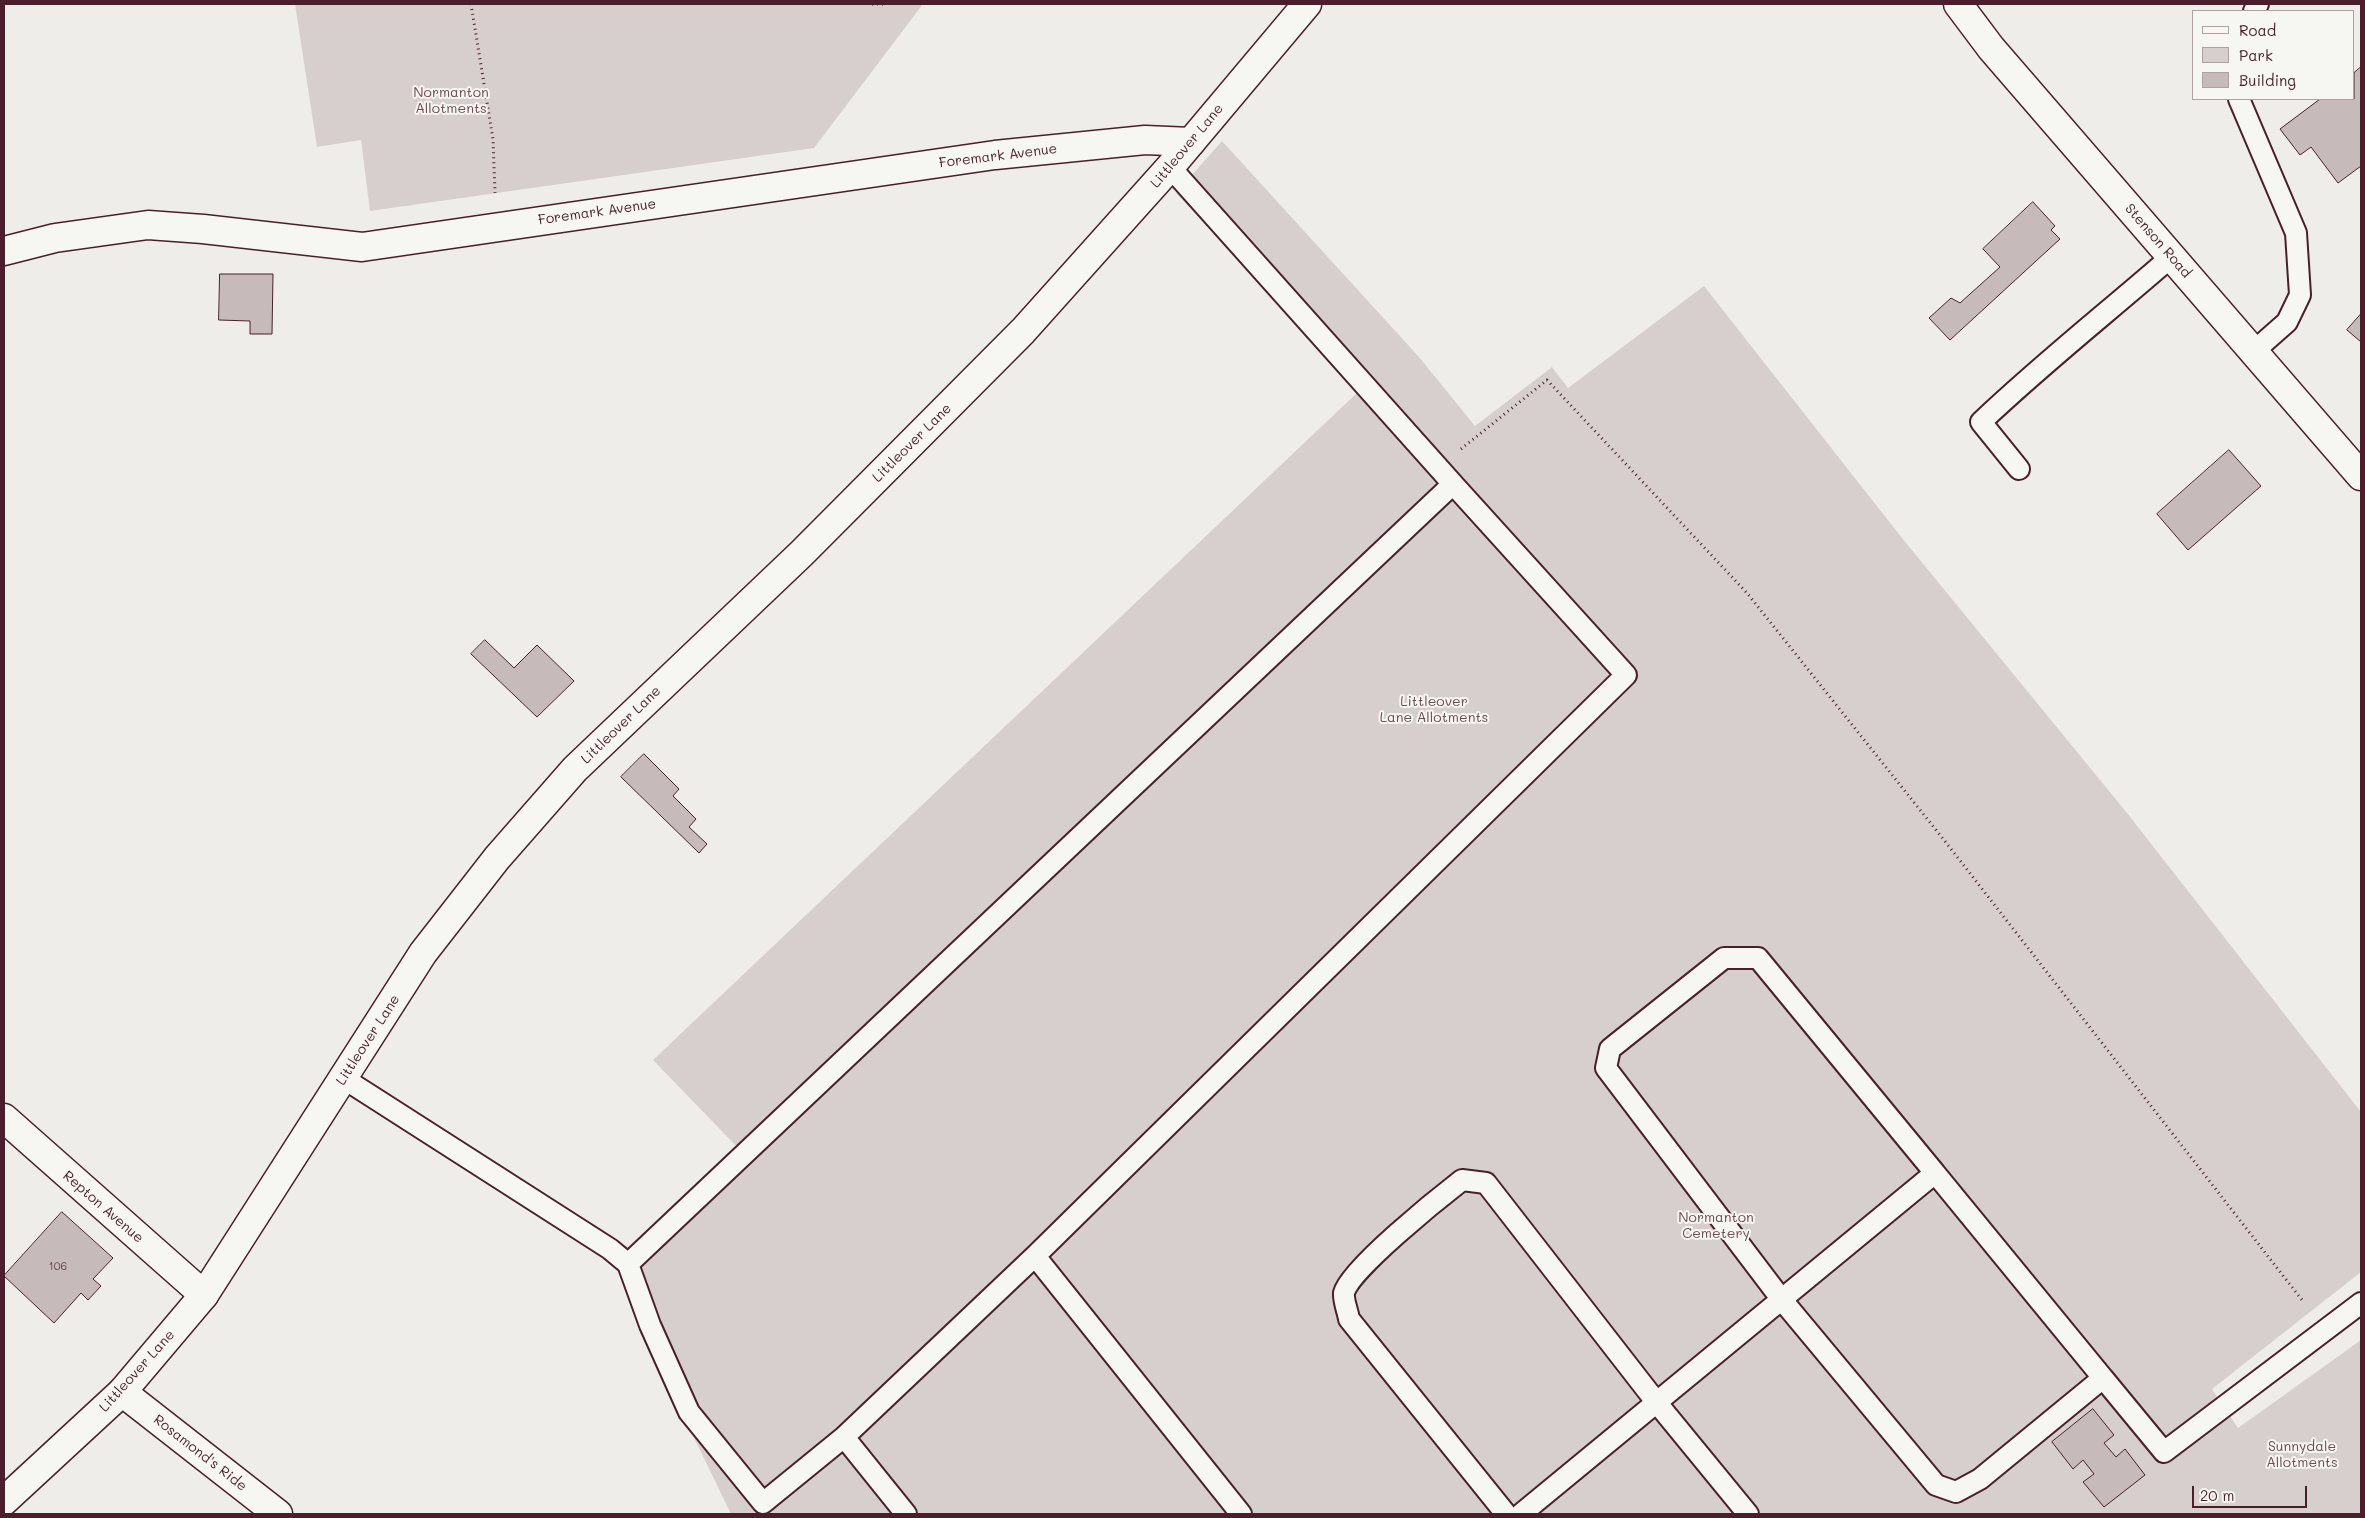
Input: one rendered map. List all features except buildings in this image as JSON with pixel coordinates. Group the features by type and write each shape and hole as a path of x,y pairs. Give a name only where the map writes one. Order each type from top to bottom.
{"street":[{"name":"Littleover Lane","path":"4,1501 122,1392 204,1295 423,953 497,858 575,769 802,553 1016,338 1170,167 1307,4"},
{"name":"Stenson Road","path":"1958,4 1991,48 2361,476"},
{"name":"Foremark Avenue","path":"4,251 55,238 148,225 185,227 362,247 995,155 1145,140 1191,142"},
{"name":"Repton Avenue","path":"4,1118 204,1295"},
{"name":"Rosamond's Ride","path":"122,1392 278,1514"}],"lane":[{"path":"2239,100 2296,233 2300,295 2287,322 2253,352"},
{"path":"343,1078 610,1248 628,1264 650,1325 690,1412 763,1503 844,1436 1035,1256 1626,674 1453,484 1170,167"},
{"path":"2019,469 1982,422 2020,384 2104,316 2171,257"},
{"path":"628,1264 1453,484"},
{"path":"2103,1378 1987,1474 1956,1492 1936,1485 1782,1300 1606,1068 1610,1049 1724,958 1758,958 2164,1452 2361,1303"},
{"path":"1521,1514 1935,1173"},
{"path":"1506,1514 1349,1319 1344,1294 1353,1275 1436,1200 1462,1180 1486,1183 1657,1403 1748,1514"},
{"path":"1035,1256 1241,1514"},
{"path":"844,1436 906,1514"}],"path":[{"path":"471,4 493,139 495,194"},
{"path":"872,4 887,4"},
{"path":"1439,467 1546,380 1747,593 1944,840 2302,1300"}],"green space":[{"name":"Normanton Allotments","path":"295,4 923,4 814,148 370,211 361,140 317,147"},
{"name":"Littleover Lane Allotments","path":"1222,141 1419,357 1475,426 1552,367 1568,388 1704,286 1902,538 2127,813 2361,1112 2361,1272 2212,1389 2238,1428 2361,1340 2361,1514 731,1514 683,1415 615,1241 637,1251 741,1151 653,1060 1360,390 1176,193"}],"park label":[{"name":"Normanton Cemetery","path":"1716,1226"},
{"name":"Sunnydale Allotments","path":"2302,1455"}]}
